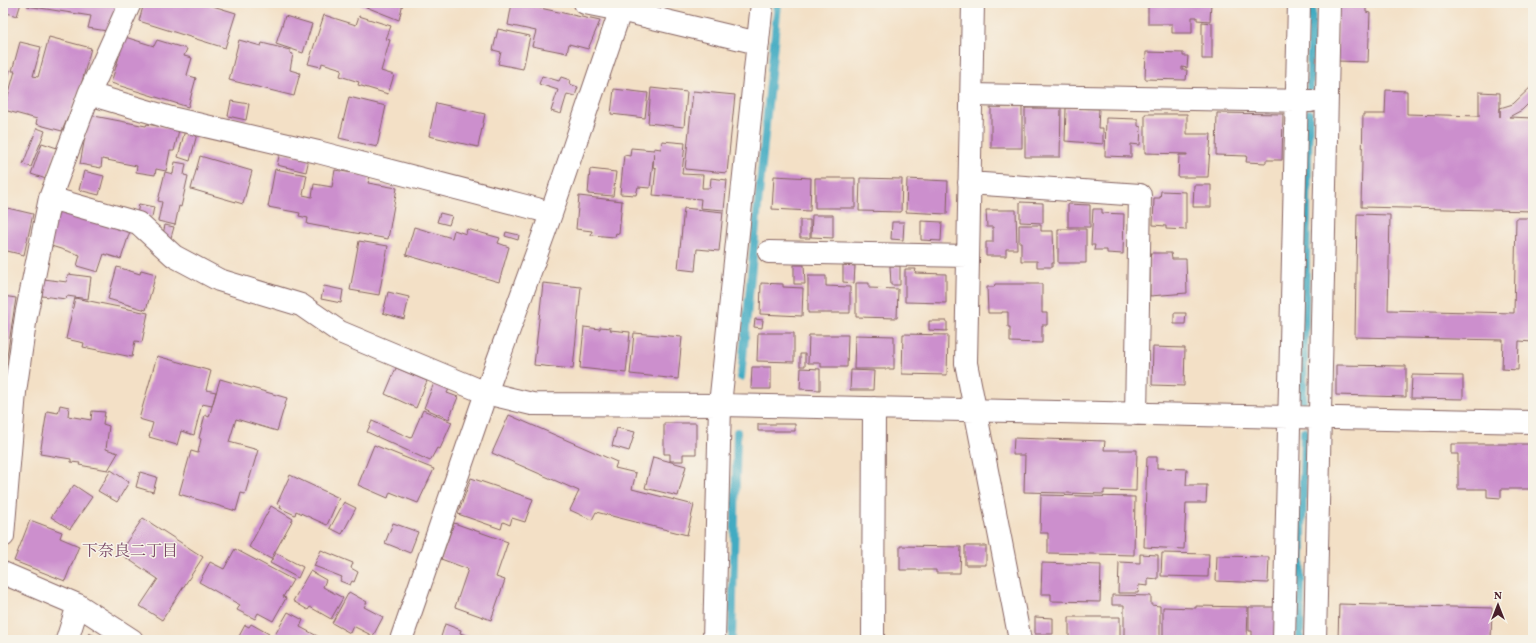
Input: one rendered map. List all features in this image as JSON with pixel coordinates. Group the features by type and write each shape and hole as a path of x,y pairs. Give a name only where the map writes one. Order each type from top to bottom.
{"street":[{"path":"3,536 15,392 26,316 50,198 90,94 130,3"},
{"path":"584,3 621,6 758,43"},
{"path":"714,640 720,405 762,3"},
{"path":"973,3 966,363 1020,640"},
{"path":"1284,640 1299,3"},
{"path":"1315,640 1329,3"},
{"path":"401,640 486,393 551,214 621,6"},
{"path":"90,94 172,118 318,152 537,208 551,214"},
{"path":"971,95 1327,100"},
{"path":"969,183 1140,195 1136,414"},
{"path":"50,198 138,223 174,256 219,280 301,305 340,332 486,393 532,404 720,405 1533,422"},
{"path":"769,252 968,256"},
{"path":"873,640 874,408"},
{"path":"3,573 78,605 132,640"},
{"path":"67,640 78,605"}],"building":[{"path":"3,3 21,3 17,16 3,12"},
{"path":"28,3 118,3 107,31 88,28 91,16 27,6"},
{"path":"144,3 203,3 236,13 225,48 139,21"},
{"path":"215,3 230,3 230,6"},
{"path":"356,3 403,3 399,20"},
{"path":"512,3 600,21 588,49 569,44 567,53 532,46 536,31 508,25"},
{"path":"1148,3 1211,3 1210,21 1197,20 1197,17 1192,17 1192,33 1172,33 1172,24 1148,24"},
{"path":"1338,3 1366,3 1366,12 1370,13 1368,62 1337,61"},
{"path":"324,15 356,25 359,16 391,26 386,39 390,40 381,71 394,75 388,94 358,85 359,82 340,76 342,69 322,63 321,67 308,64"},
{"path":"285,16 312,24 303,53 276,44"},
{"path":"1202,22 1212,23 1212,59 1202,59"},
{"path":"498,29 530,36 523,69 498,64 501,52 493,50"},
{"path":"49,37 91,48 80,89 62,131 36,124 37,119 4,110 15,71 12,71 20,42 41,47 33,76 38,77"},
{"path":"125,37 154,46 157,40 187,49 184,56 192,58 187,75 196,78 188,107 111,83"},
{"path":"239,40 261,46 262,43 290,50 290,53 293,54 290,70 300,73 294,96 229,80"},
{"path":"1146,52 1183,53 1183,56 1188,56 1187,68 1182,67 1182,70 1187,70 1186,80 1145,79"},
{"path":"3,68 10,70 3,93"},
{"path":"542,76 559,81 561,77 570,80 569,84 578,87 575,96 567,94 561,114 551,111 558,90 539,84"},
{"path":"1533,85 1533,99 1522,110 1509,117 1533,118 1533,211 1361,207 1363,114 1385,114 1386,90 1407,91 1407,114 1479,116 1479,92 1500,93 1500,108 1513,104"},
{"path":"651,88 687,92 684,127 648,123"},
{"path":"614,89 648,93 645,118 611,114"},
{"path":"693,91 735,95 727,173 685,169"},
{"path":"349,97 386,106 377,147 339,138"},
{"path":"231,101 249,104 246,120 228,116"},
{"path":"436,103 485,114 478,147 429,136"},
{"path":"991,107 1022,107 1022,148 991,148"},
{"path":"1025,108 1061,108 1060,157 1025,157"},
{"path":"1066,108 1099,109 1098,128 1103,128 1103,144 1065,141"},
{"path":"1217,113 1283,114 1282,160 1266,160 1266,163 1246,162 1247,156 1216,155"},
{"path":"1145,114 1187,114 1187,134 1211,134 1208,177 1178,177 1179,155 1187,154 1145,153"},
{"path":"89,115 146,126 147,124 179,130 174,151 170,151 166,171 156,169 155,175 136,172 137,166 102,159 101,168 80,164"},
{"path":"1106,118 1138,119 1138,126 1141,127 1140,145 1131,144 1131,157 1105,156"},
{"path":"37,128 45,131 31,167 23,164"},
{"path":"185,130 197,134 190,161 178,157"},
{"path":"662,141 685,143 682,174 703,175 702,188 710,188 711,178 727,180 724,210 700,208 701,199 653,195 656,168 653,167 654,153 650,188 638,187 636,195 620,194 624,155 630,156 631,148 654,150 654,148 661,149"},
{"path":"42,143 57,148 46,179 31,174"},
{"path":"280,152 309,159 306,172 277,165"},
{"path":"200,156 252,171 243,204 191,189"},
{"path":"175,162 186,164 184,175 188,176 175,225 158,221 162,202 158,201 165,172 173,174"},
{"path":"275,169 307,175 303,195 312,197 314,184 332,187 335,170 370,176 368,183 397,188 388,239 307,224 308,218 299,216 300,213 268,207"},
{"path":"590,169 616,172 613,196 588,194"},
{"path":"84,171 104,176 99,195 79,190"},
{"path":"774,176 811,178 810,211 772,209"},
{"path":"815,178 855,178 855,208 815,208"},
{"path":"860,178 902,179 901,212 859,211"},
{"path":"907,179 948,181 947,214 906,212"},
{"path":"1194,185 1211,185 1211,207 1193,207"},
{"path":"1161,191 1186,192 1186,230 1166,229 1166,226 1153,225 1154,198 1160,198"},
{"path":"579,196 622,201 619,234 616,233 615,237 591,235 592,231 576,229"},
{"path":"1020,202 1043,203 1043,223 1020,222"},
{"path":"60,203 132,225 121,259 104,254 98,272 77,266 80,255 48,245"},
{"path":"139,204 154,207 152,217 137,214"},
{"path":"1068,204 1090,205 1090,227 1068,227"},
{"path":"3,207 33,214 24,255 3,250"},
{"path":"684,208 723,212 719,251 697,249 695,271 678,269"},
{"path":"1093,209 1102,209 1102,213 1124,214 1123,254 1107,253 1107,250 1094,250 1095,245 1091,245"},
{"path":"986,210 1016,210 1017,249 1006,249 1006,256 986,256 986,242 993,242 993,227 987,227"},
{"path":"440,213 452,216 449,225 437,222"},
{"path":"1357,214 1390,215 1388,310 1514,313 1516,218 1533,218 1533,342 1519,341 1518,370 1502,369 1503,340 1355,337"},
{"path":"812,215 833,215 833,238 811,237"},
{"path":"800,220 810,220 810,238 800,238"},
{"path":"921,221 942,222 941,241 921,240"},
{"path":"892,222 904,222 903,240 891,239"},
{"path":"165,225 174,227 170,241 162,239"},
{"path":"1019,225 1041,225 1041,231 1053,231 1054,263 1052,263 1052,267 1037,267 1037,261 1021,261"},
{"path":"414,227 452,238 454,230 466,234 467,229 500,238 498,243 509,247 499,282 406,255"},
{"path":"1058,229 1086,229 1086,263 1058,263"},
{"path":"506,232 519,235 518,240 505,236"},
{"path":"359,241 388,246 379,295 350,290"},
{"path":"1150,253 1171,253 1172,259 1186,259 1187,293 1150,296"},
{"path":"794,265 804,265 805,284 794,284"},
{"path":"843,265 855,266 854,283 843,282"},
{"path":"890,266 900,266 900,285 891,285"},
{"path":"117,267 140,274 141,270 156,274 146,310 108,299"},
{"path":"905,269 916,269 915,273 946,274 946,303 905,302"},
{"path":"68,274 91,277 88,299 67,296 66,299 42,296 44,279 67,282"},
{"path":"808,276 826,276 826,286 850,287 850,313 808,313"},
{"path":"543,283 581,287 573,369 534,365"},
{"path":"761,283 783,284 783,287 803,288 802,316 760,314"},
{"path":"856,283 869,283 869,288 898,289 897,318 856,317"},
{"path":"995,284 1042,284 1042,313 1047,313 1047,325 1042,325 1042,343 1010,342 1008,312 988,313 987,287 994,287"},
{"path":"324,286 343,290 341,303 321,299"},
{"path":"388,292 409,297 404,319 383,313"},
{"path":"3,296 16,298 4,375 3,375"},
{"path":"75,298 148,313 142,342 135,341 132,357 83,347 84,343 66,339"},
{"path":"1174,313 1186,313 1185,324 1174,324"},
{"path":"755,319 763,320 762,328 754,327"},
{"path":"929,321 947,321 947,331 929,330"},
{"path":"584,327 600,329 600,327 611,328 610,330 630,332 626,373 580,368"},
{"path":"634,333 682,337 678,379 630,374"},
{"path":"758,333 794,333 794,362 757,361"},
{"path":"903,334 948,335 947,375 902,374"},
{"path":"809,335 848,335 847,367 821,367 821,363 808,363"},
{"path":"855,335 894,336 894,369 854,369"},
{"path":"1153,347 1185,348 1184,386 1152,385"},
{"path":"800,354 805,354 805,366 800,366"},
{"path":"157,356 211,371 206,390 216,392 212,406 202,404 194,435 181,431 177,445 149,437 153,423 139,419"},
{"path":"1336,365 1406,366 1406,397 1336,395"},
{"path":"752,367 771,367 771,389 751,389"},
{"path":"396,368 427,381 416,408 385,394"},
{"path":"801,368 820,369 820,390 800,389"},
{"path":"851,370 874,371 873,390 850,390"},
{"path":"1412,375 1463,376 1463,399 1411,398"},
{"path":"220,379 287,398 277,431 236,419 229,442 258,450 245,494 241,493 236,511 179,494 191,451 198,453 201,439 199,438 205,415 209,417"},
{"path":"434,383 449,389 447,393 458,397 449,419 424,408"},
{"path":"60,405 69,407 68,416 91,420 92,411 105,412 103,424 109,426 106,449 118,453 108,470 79,465 80,463 71,462 71,459 40,454 47,411 58,413"},
{"path":"423,410 452,422 440,449 437,448 430,461 367,432 372,421 411,438"},
{"path":"509,415 617,462 615,468 636,473 632,489 694,505 687,535 596,512 592,520 570,510 579,491 492,453"},
{"path":"664,423 696,423 696,454 683,454 683,461 670,461 670,454 664,454"},
{"path":"758,424 795,424 795,431 758,431"},
{"path":"617,428 635,432 629,451 612,446"},
{"path":"1014,438 1105,441 1104,450 1137,450 1136,491 1104,490 1104,494 1024,492 1025,455 1013,455"},
{"path":"1451,444 1533,444 1533,489 1501,489 1501,498 1487,497 1487,489 1458,489 1458,454 1451,454"},
{"path":"374,445 434,469 418,503 390,492 388,498 358,485"},
{"path":"653,457 686,466 678,496 645,488"},
{"path":"1147,457 1157,457 1157,468 1187,469 1186,485 1207,485 1206,503 1186,503 1184,549 1144,547"},
{"path":"111,470 129,482 117,502 98,491"},
{"path":"140,472 157,477 153,492 136,487"},
{"path":"290,475 339,498 327,525 296,511 295,515 280,508 281,505 277,504"},
{"path":"471,478 533,499 525,522 512,518 510,525 503,522 501,529 458,514"},
{"path":"74,485 92,497 70,529 51,517"},
{"path":"1041,495 1135,497 1134,555 1048,553 1048,533 1040,533"},
{"path":"344,502 356,508 342,534 330,528"},
{"path":"271,506 293,519 271,559 249,547"},
{"path":"143,518 203,557 162,620 140,606 158,579 119,553"},
{"path":"30,520 62,532 60,538 79,546 65,581 14,561"},
{"path":"393,523 418,532 410,553 385,543"},
{"path":"454,523 508,542 496,577 505,580 491,620 455,607 468,569 441,559"},
{"path":"900,546 961,547 960,573 936,573 936,570 900,570"},
{"path":"965,546 986,546 986,565 965,565"},
{"path":"235,549 293,580 283,597 286,598 273,621 258,613 255,619 237,610 240,605 199,582 210,562 224,569"},
{"path":"321,550 353,563 351,568 358,572 354,582 352,581 350,585 340,581 342,577 314,566"},
{"path":"276,553 303,567 298,578 270,563"},
{"path":"1162,553 1209,554 1208,577 1161,576"},
{"path":"1140,554 1158,555 1158,579 1148,578 1148,586 1139,585 1138,593 1118,593 1119,562 1140,563"},
{"path":"1217,556 1269,557 1268,583 1216,581"},
{"path":"1042,563 1101,565 1100,602 1051,601 1051,594 1041,594"},
{"path":"310,571 326,580 323,587 343,598 331,619 310,607 308,610 293,601"},
{"path":"349,592 367,602 364,607 383,617 373,636 353,626 350,633 332,623"},
{"path":"1112,595 1151,596 1151,605 1160,606 1160,640 1124,640 1124,605 1112,605"},
{"path":"1339,604 1492,608 1491,640 1338,640"},
{"path":"1196,606 1248,607 1247,640 1163,640 1163,607 1196,608"},
{"path":"1249,607 1277,607 1277,640 1252,640 1252,631 1249,631"},
{"path":"288,612 303,620 300,627 321,638 319,640 272,640"},
{"path":"1035,617 1053,618 1053,634 1035,634"},
{"path":"1069,617 1120,617 1120,640 1069,640"},
{"path":"251,624 269,634 266,640 237,640 245,625 249,627"},
{"path":"445,624 461,630 460,633 480,640 440,640"},
{"path":"89,633 103,640 85,640"}],"waterway":[{"path":"741,377 778,3"},
{"path":"1310,90 1312,3"},
{"path":"1303,400 1309,113"},
{"path":"1300,640 1304,431"},
{"path":"732,640 737,432"}],"district":[{"name":"下奈良二丁目","path":"130,552"}]}
